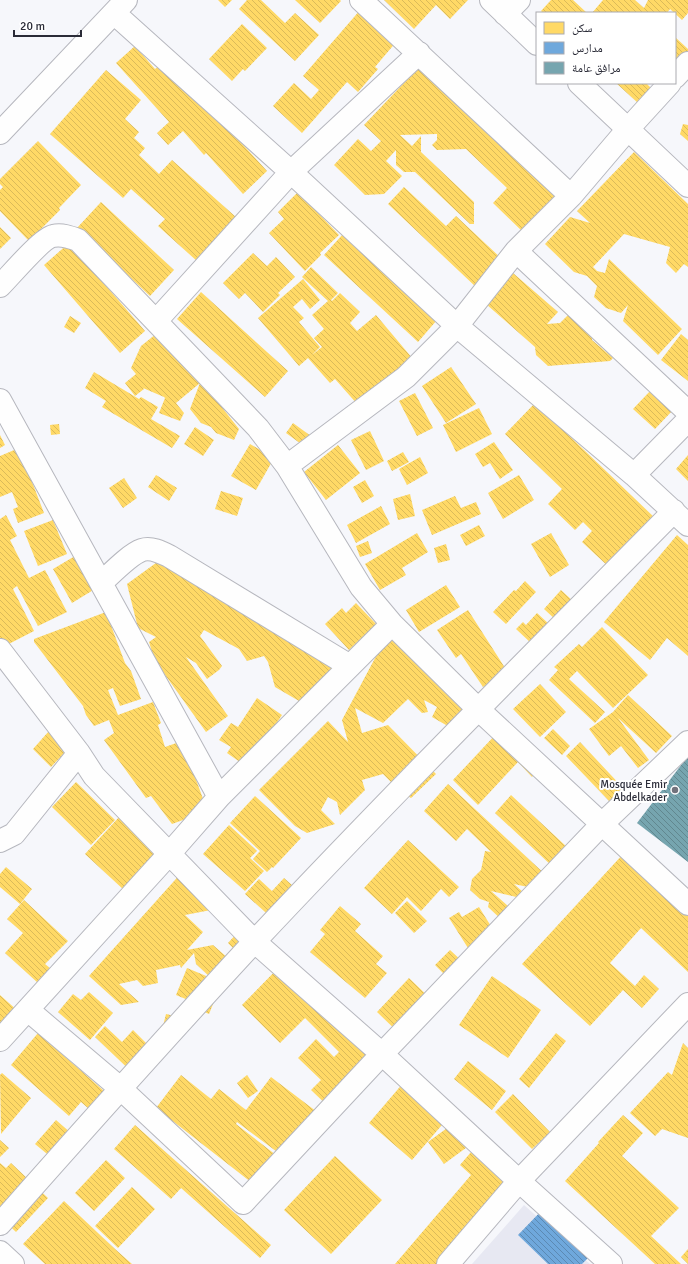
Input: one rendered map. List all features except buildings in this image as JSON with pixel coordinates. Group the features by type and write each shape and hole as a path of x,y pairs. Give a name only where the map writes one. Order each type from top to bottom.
{"street":[{"path":"361,0 571,196"},
{"path":"505,5 536,43"},
{"path":"0,133 120,6 292,172 457,326 634,475 681,518 478,709 255,942 120,1088 0,1224"},
{"path":"156,321 292,172 419,53"},
{"path":"676,76 688,63"},
{"path":"580,84 688,186"},
{"path":"287,466 406,377 457,326 516,252 571,196 628,129 669,84"},
{"path":"0,286 40,245 51,236 63,235 78,240 258,428 287,466 361,587 392,624 478,709 688,904"},
{"path":"516,252 688,412"},
{"path":"0,400 219,797"},
{"path":"634,475 688,420"},
{"path":"101,583 132,555 143,549 156,550 169,556 350,666"},
{"path":"0,1040 170,854 219,797 392,624"},
{"path":"0,650 94,776 255,942 382,1054 519,1182 611,1264"},
{"path":"28,1010 120,1088 243,1203 382,1054 602,824 688,742"},
{"path":"0,841 14,834 79,754"},
{"path":"448,1264 519,1182 688,1004"},
{"path":"0,1252 13,1264"}],"shaded area":[{"path":"524,1205 590,1264 472,1264"}],"place":[{"name":"Mosquée Emir Abdelkader","path":"675,790"}]}
